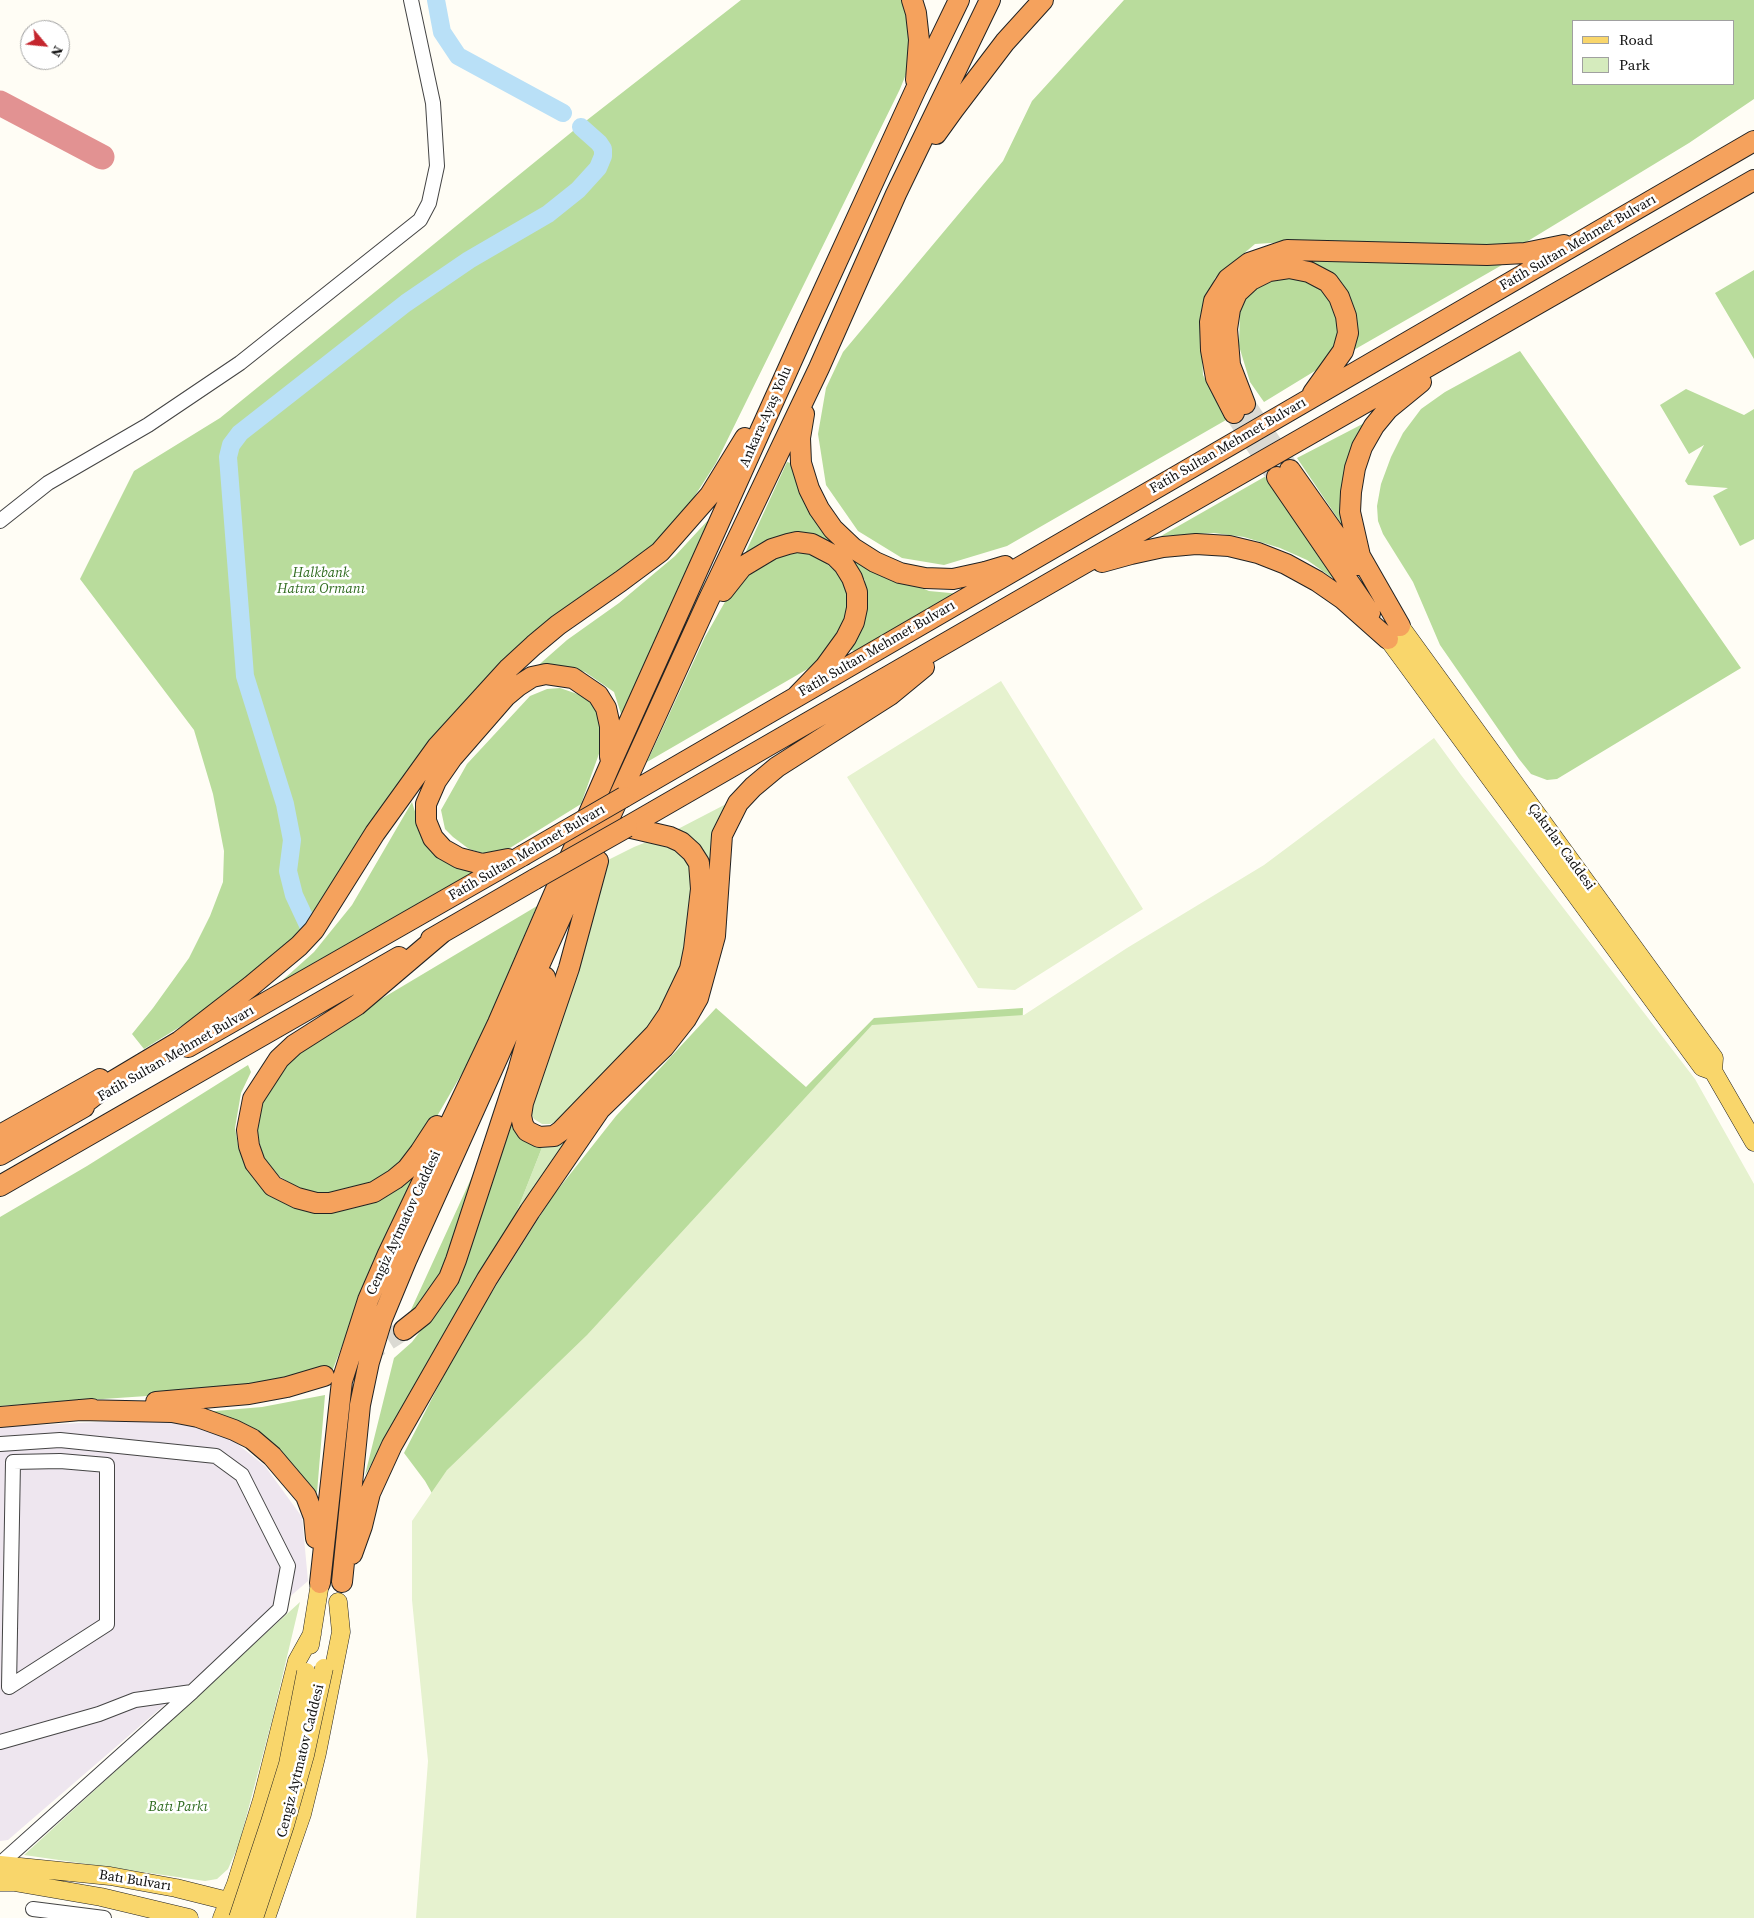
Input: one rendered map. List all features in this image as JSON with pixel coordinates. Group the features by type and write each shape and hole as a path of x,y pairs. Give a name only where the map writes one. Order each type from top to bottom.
{"highway":[{"path":"912,0 916,13 919,40 915,91"},
{"name":"Ankara-Ayaş Yolu","path":"579,837 806,329 915,91 959,0"},
{"name":"Ankara-Ayaş Yolu","path":"608,821 708,601 819,368 896,194 990,0"},
{"path":"896,194 954,109 1005,42 1043,0"},
{"name":"Fatih Sultan Mehmet Bulvarı","path":"0,1155 522,856 1752,142"},
{"name":"Fatih Sultan Mehmet Bulvarı","path":"0,1186 1754,180"},
{"path":"1308,400 1343,351 1348,333 1346,316 1339,297 1328,282 1309,272 1289,268 1269,271 1251,280 1237,293 1230,309 1227,329 1230,365 1240,409 1216,378 1211,350 1210,322 1214,301 1228,279 1249,262 1287,250 1487,256 1525,253 1581,241"},
{"path":"72,1114 112,1081 180,1041 299,946 314,930 375,833 437,747 509,668 558,625 660,552 710,495 806,329"},
{"path":"1394,632 1360,556 1354,534 1350,512 1355,468 1362,447 1374,426 1388,409 1457,351"},
{"path":"819,368 803,416 800,438 801,463 809,489 819,509 833,529 853,548 875,562 900,573 925,578 953,579 985,572 1044,552"},
{"path":"1283,473 1394,632"},
{"path":"628,827 670,837 681,842 692,852 699,863 701,889 690,969 668,1015 655,1034 561,1131 546,1138 539,1138 526,1131 521,1116 523,1103 569,968 608,821 719,597 732,578 755,557 772,549 797,542 812,544 823,549 844,565 852,578 857,592 857,608 854,622 846,638 825,667 796,697"},
{"path":"1069,572 1163,547 1196,544 1229,546 1258,553 1286,564 1316,581 1394,632"},
{"path":"342,1582 362,1526 370,1493 384,1461 488,1279 530,1211 600,1109 664,1047 686,1020 698,998 716,936 722,835 738,803 753,787 778,767 890,695 980,623"},
{"path":"522,856 482,864 460,858 443,849 433,838 426,821 426,804 436,781 452,758 506,696 532,677 546,674 573,678 598,695 606,708 610,726 610,765"},
{"name":"Cengiz Aytmatov Caddesi","path":"342,1582 360,1405 369,1362 382,1319 406,1261 565,908 608,821"},
{"name":"Cengiz Aytmatov Caddesi","path":"320,1583 338,1409 347,1360 368,1300 388,1254 498,1023 579,837"},
{"path":"404,1330 423,1315 449,1278 456,1260 518,1071 565,908"},
{"path":"443,932 357,1004 294,1046 279,1059 254,1099 250,1114 247,1130 249,1146 255,1163 273,1186 297,1198 316,1203 330,1203 374,1192 407,1169 420,1152 498,1023"},
{"path":"0,1135 211,1016"},
{"path":"0,1417 250,1394 288,1387 324,1376"},
{"path":"78,1410 172,1412 198,1417 234,1430 252,1439 272,1456 292,1478 306,1496 312,1508 316,1531 320,1583"}],"main road":[{"name":"Çakırlar Caddesi","path":"1394,632 1452,696 1714,1058 1713,1071 1754,1142"},
{"name":"Çakırlar Caddesi","path":"1394,632 1438,707 1702,1068 1713,1071"},
{"path":"1438,707 1452,696"},
{"name":"Cengiz Aytmatov Caddesi","path":"262,1917 305,1755 342,1582"},
{"name":"Cengiz Aytmatov Caddesi","path":"238,1918 288,1764 306,1672 320,1583"},
{"name":"Cengiz Aytmatov Caddesi","path":"262,1917 285,1866 302,1814 338,1653 341,1632 338,1602"},
{"name":"Cengiz Aytmatov Caddesi","path":"222,1918 245,1855 262,1800 297,1661 312,1634"},
{"path":"245,1855 245,1868 248,1874 258,1880 264,1881 276,1877 285,1866"},
{"name":"Batı Bulvarı","path":"0,1864 110,1876 176,1888 228,1901 262,1917"},
{"name":"Batı Bulvarı","path":"0,1882 36,1885 102,1897 189,1918"}],"street":[{"path":"0,521 48,483 148,425 240,363 420,220 429,203 437,166 433,103 412,0"},
{"path":"60,1440 60,1461"},
{"path":"0,1444 60,1440 216,1456 242,1475 288,1566 280,1609 192,1692 0,1864"},
{"path":"60,1461 108,1465 107,1624 9,1687 13,1462 60,1461"},
{"path":"0,1742 99,1714 135,1700 192,1692"},
{"path":"36,1885 32,1913 104,1918"}],"shaded area":[{"path":"138,1420 185,1422 225,1434 265,1466 302,1517 308,1581 8,1840 0,1841 0,1427"}],"green space":[{"name":"Halkbank Hatıra Ormanı","path":"741,0 901,0 912,26 911,62 900,89 716,463 678,522 646,552 533,639 304,930 204,1012 144,1049 132,1034 189,958 210,916 223,882 224,851 213,794 194,730 80,579 134,471 220,418 573,131"},
{"path":"1124,0 1754,0 1754,99 1689,143 1518,247 1302,241 1255,244 1215,278 1200,316 1203,375 1226,420 1007,546 944,565 902,558 858,531 826,485 818,434 826,388 843,352 1003,161 1032,101"},
{"path":"1303,258 1509,261 1352,351 1357,322 1350,296 1342,283 1326,270"},
{"path":"1754,270 1754,359 1715,293"},
{"path":"1275,275 1315,282 1326,293 1340,311 1338,341 1323,366 1264,402 1250,382 1239,346 1240,308 1253,289"},
{"path":"1520,351 1741,668 1557,779 1547,780 1531,774 1519,759 1440,645 1413,582 1383,534 1378,521 1377,506 1381,484 1391,457 1403,433 1421,409 1445,392"},
{"path":"1686,389 1744,415 1754,409 1754,539 1740,546 1713,496 1728,488 1688,485 1685,481 1704,445 1689,454 1660,405"},
{"path":"1376,417 1359,445 1353,541 1297,458"},
{"path":"787,462 795,464 804,496 885,573 929,591 961,594 860,653 849,649 865,610 865,580 846,557 821,542 743,558"},
{"path":"1266,476 1341,584 1307,560 1280,548 1244,537 1214,533 1161,536"},
{"path":"710,518 622,717 614,692 585,672 563,666 525,677 567,640 619,603 675,556"},
{"path":"801,551 818,556 836,572 846,588 850,607 835,641 811,667 647,762 705,637 734,586 764,559"},
{"path":"1001,681 1143,909 1015,990 978,988 847,777"},
{"path":"560,688 589,698 599,714 605,737 581,804 505,851 486,854 469,849 445,829 441,810 467,764 530,696 547,689"},
{"path":"1434,738 1695,1079 1754,1184 1754,1918 416,1918 428,1761 412,1600 412,1521 447,1470 587,1335 872,1025 1024,1015 1127,948 1264,865"},
{"path":"412,802 421,831 458,866 475,873 275,987 314,952 352,905"},
{"path":"730,802 718,827 712,871 709,933 700,974 694,990 678,1019 660,1044 598,1104 508,1234 543,1145 559,1140 574,1127 594,1103 644,1054 666,1027 684,995 695,968 700,946 706,866 702,855 693,842 676,830"},
{"path":"654,839 671,843 690,859 696,883 684,966 655,1026 561,1120 550,1124 542,1124 534,1119 530,1112 606,861"},
{"path":"537,906 475,1051 436,1118 403,1164 368,1186 322,1194 298,1188 279,1176 264,1158 258,1138 258,1116 268,1086 291,1058 309,1042"},
{"path":"716,1008 806,1087 874,1018 1023,1008 1020,1097 450,1525 425,1481 404,1453 463,1338 552,1197 616,1116"},
{"path":"248,1065 251,1072 241,1093 235,1128 239,1150 249,1171 300,1209 409,1176 417,1180 366,1284 333,1369 235,1390 0,1406 0,1217 87,1166"},
{"path":"510,1118 517,1133 543,1145 508,1234 365,1475 394,1358 412,1342 425,1325"},
{"path":"491,1135 445,1266 427,1298 405,1323"},
{"path":"325,1395 317,1493 282,1458 204,1412 262,1407"},
{"name":"Batı Parkı","path":"300,1602 272,1720 239,1844 228,1869 217,1879 205,1881 24,1855"}],"waterway":[{"path":"436,0 442,32 458,56 563,113"},
{"path":"308,925 294,895 288,871 292,840 285,804 245,676 228,457 231,445 240,433 406,303 469,260 548,214 578,190 598,168 603,156 603,149 599,143 581,127"}],"taxiway":[{"path":"0,103 102,157"}],"tunnel":[{"path":"1245,404 1290,470"},
{"path":"1234,413 1275,474"},
{"path":"363,1356 404,1330"}]}
